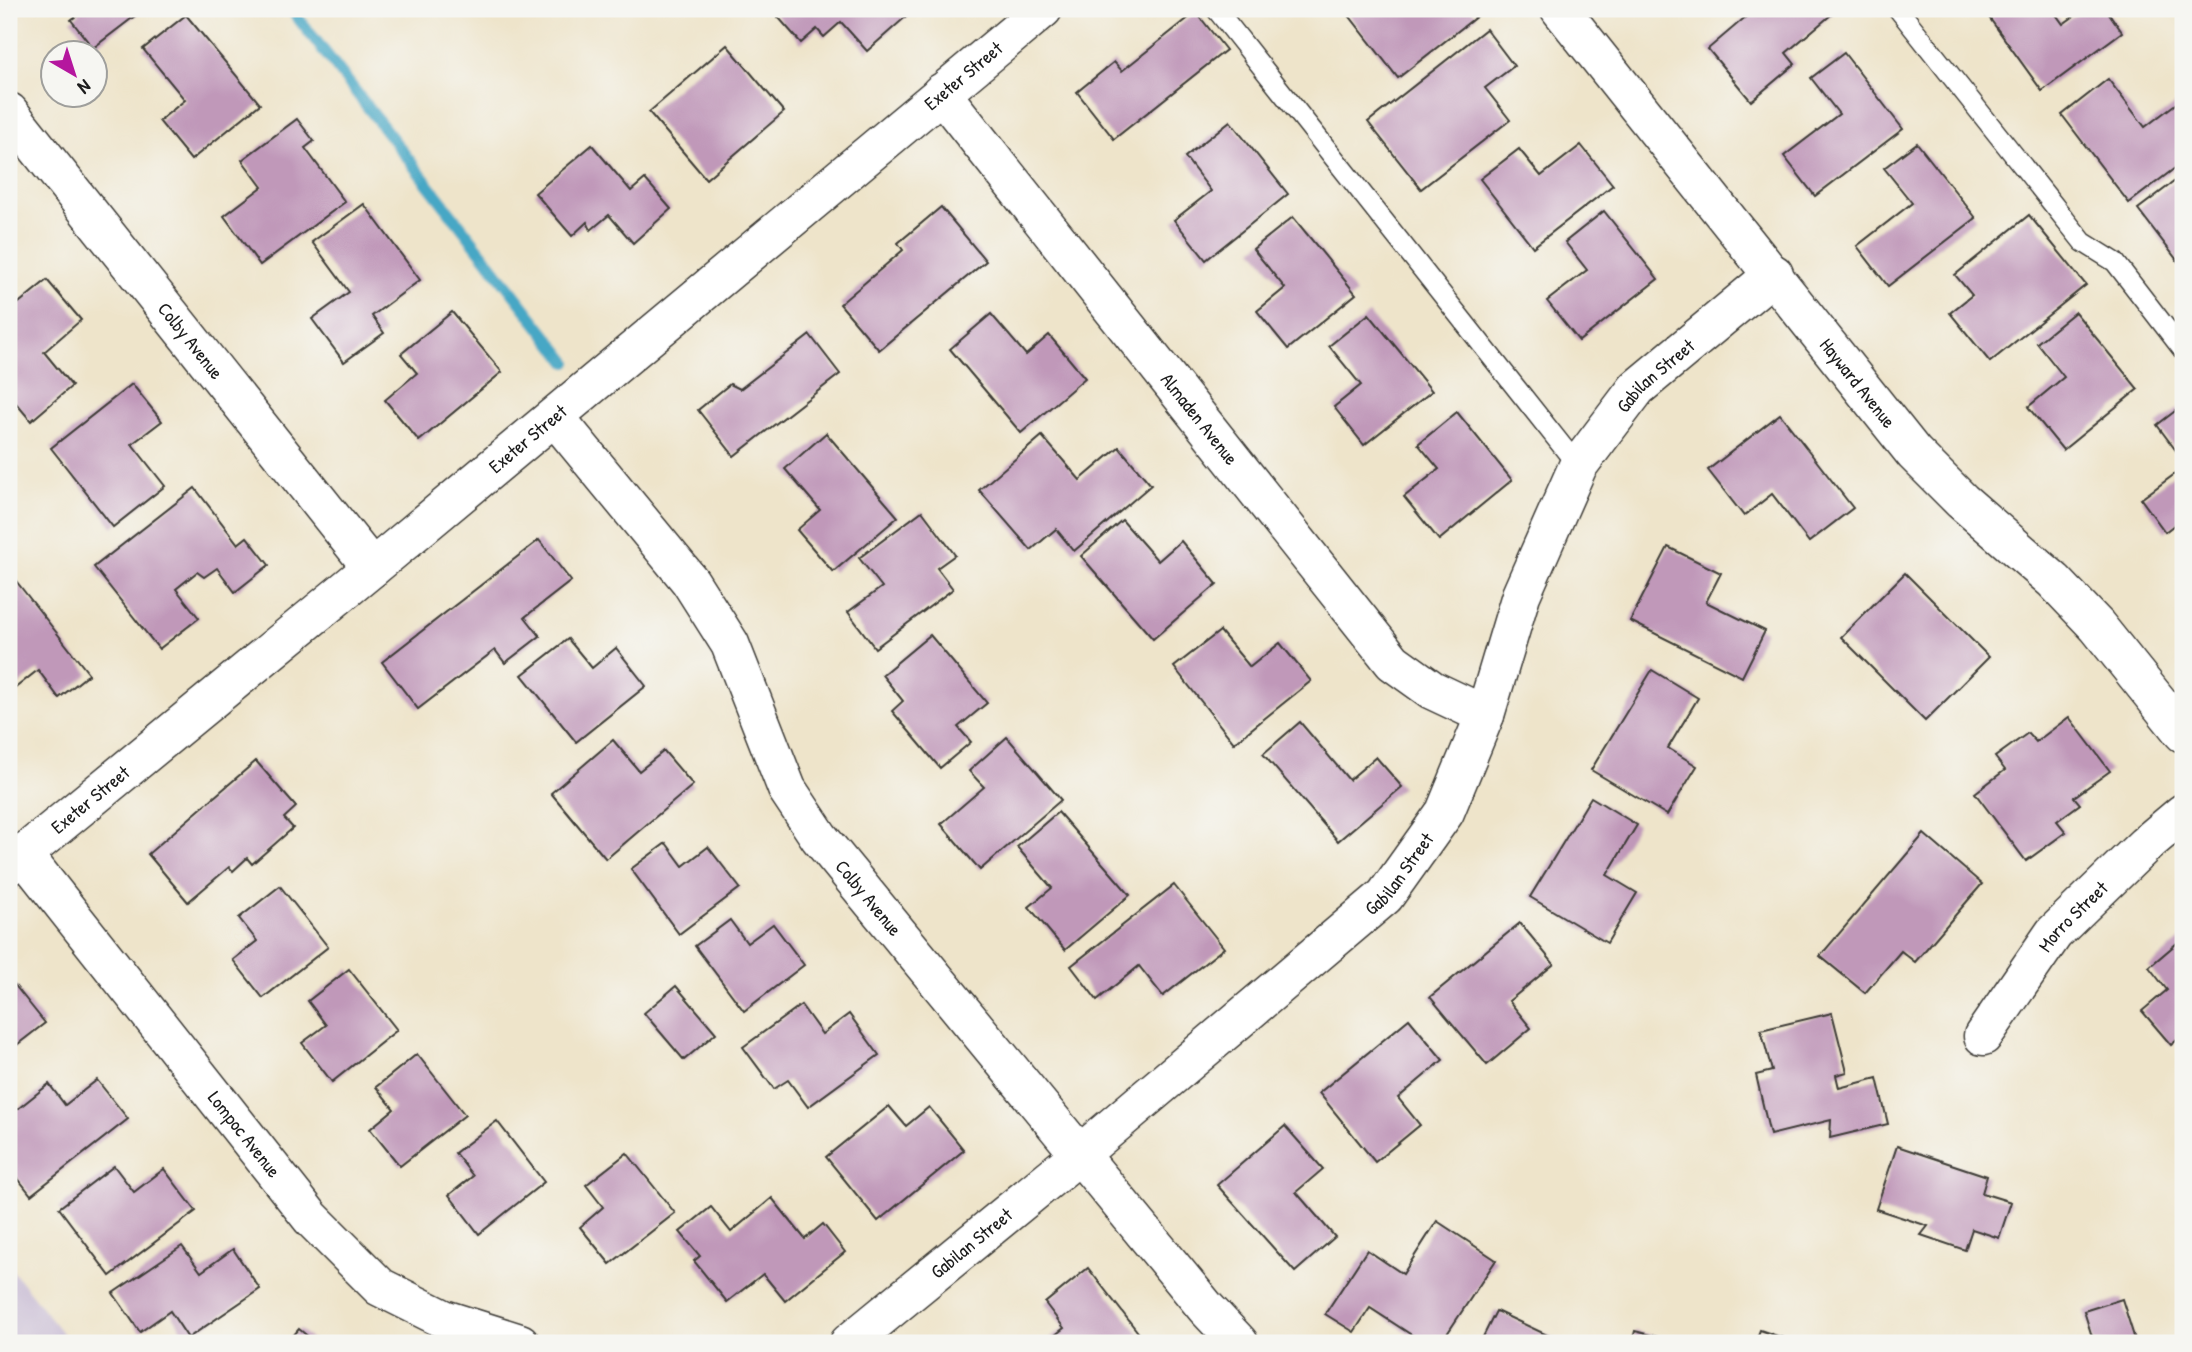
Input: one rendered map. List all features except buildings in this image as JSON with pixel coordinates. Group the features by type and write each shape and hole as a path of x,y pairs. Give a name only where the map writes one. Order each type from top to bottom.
{"street":[{"name":"Exeter Street","path":"16,860 555,417 1043,9"},
{"name":"Hayward Avenue","path":"1560,9 1774,274 1914,453 1962,501 2054,582 2097,626 2183,733"},
{"name":"Almaden Avenue","path":"941,93 1393,662 1432,690 1485,715"},
{"name":"Colby Avenue","path":"9,112 372,568"},
{"name":"Gabilan Street","path":"849,1343 1080,1154 1385,896 1445,812 1485,715 1521,595 1578,466 1637,388 1774,274"},
{"name":"Colby Avenue","path":"555,417 690,582 730,644 787,789 819,837 1206,1308 1239,1343"},
{"name":"Morro Street","path":"1983,1036 2054,933 2145,845 2183,813"},
{"name":"Lompoc Avenue","path":"16,860 312,1219 380,1287 444,1319 520,1343"}],"lane":[{"path":"1216,9 1578,466"},
{"path":"1898,9 2083,242 2115,262 2183,350"}],"shaded area":[{"path":"9,1266 70,1343 9,1343"}],"waterway":[{"path":"291,9 567,362"}]}
